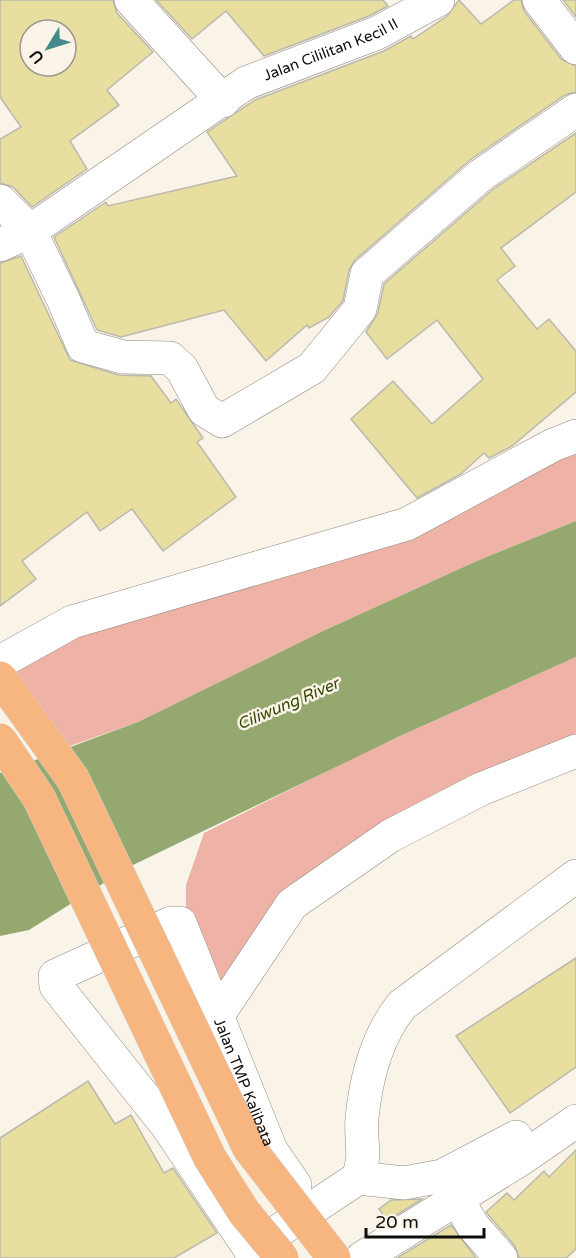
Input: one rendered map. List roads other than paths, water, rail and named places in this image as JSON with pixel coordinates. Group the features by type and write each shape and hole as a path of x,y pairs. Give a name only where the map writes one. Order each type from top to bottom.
{"main road":[{"name":"Jalan TMP Kalibata","path":"0,678 73,779 249,1148 334,1258"},
{"path":"0,740 39,798 210,1158 244,1212 282,1258"}],"street":[{"path":"131,0 223,101"},
{"name":"Jalan Cililitan Kecil II","path":"0,244 30,231 223,101 246,83 377,33 438,0"},
{"path":"539,0 576,48"},
{"path":"0,201 30,231 63,299 82,346 123,357 170,358 182,369 204,410 222,421 312,368 360,309 367,274 481,176 576,110"},
{"path":"0,662 72,622 407,524 576,436"},
{"path":"218,1015 292,903 390,836 481,789 576,751"},
{"path":"253,1254 312,1208 358,1178 364,1162 362,1120 371,1066 387,1024 402,1005 576,876"},
{"name":"Jalan TMP Kalibata","path":"253,1254 168,1127 56,986 55,976 171,923 180,923 271,1150 348,1258"},
{"path":"358,1178 404,1184 442,1176 576,1102"},
{"path":"362,1258 456,1197 521,1159 576,1121"},
{"path":"456,1197 472,1226 501,1258"}],"water":[{"name":"Ciliwung River","path":"576,521 576,657 398,737 131,866 29,930 0,936 0,773 138,722 323,631 479,560"}]}
